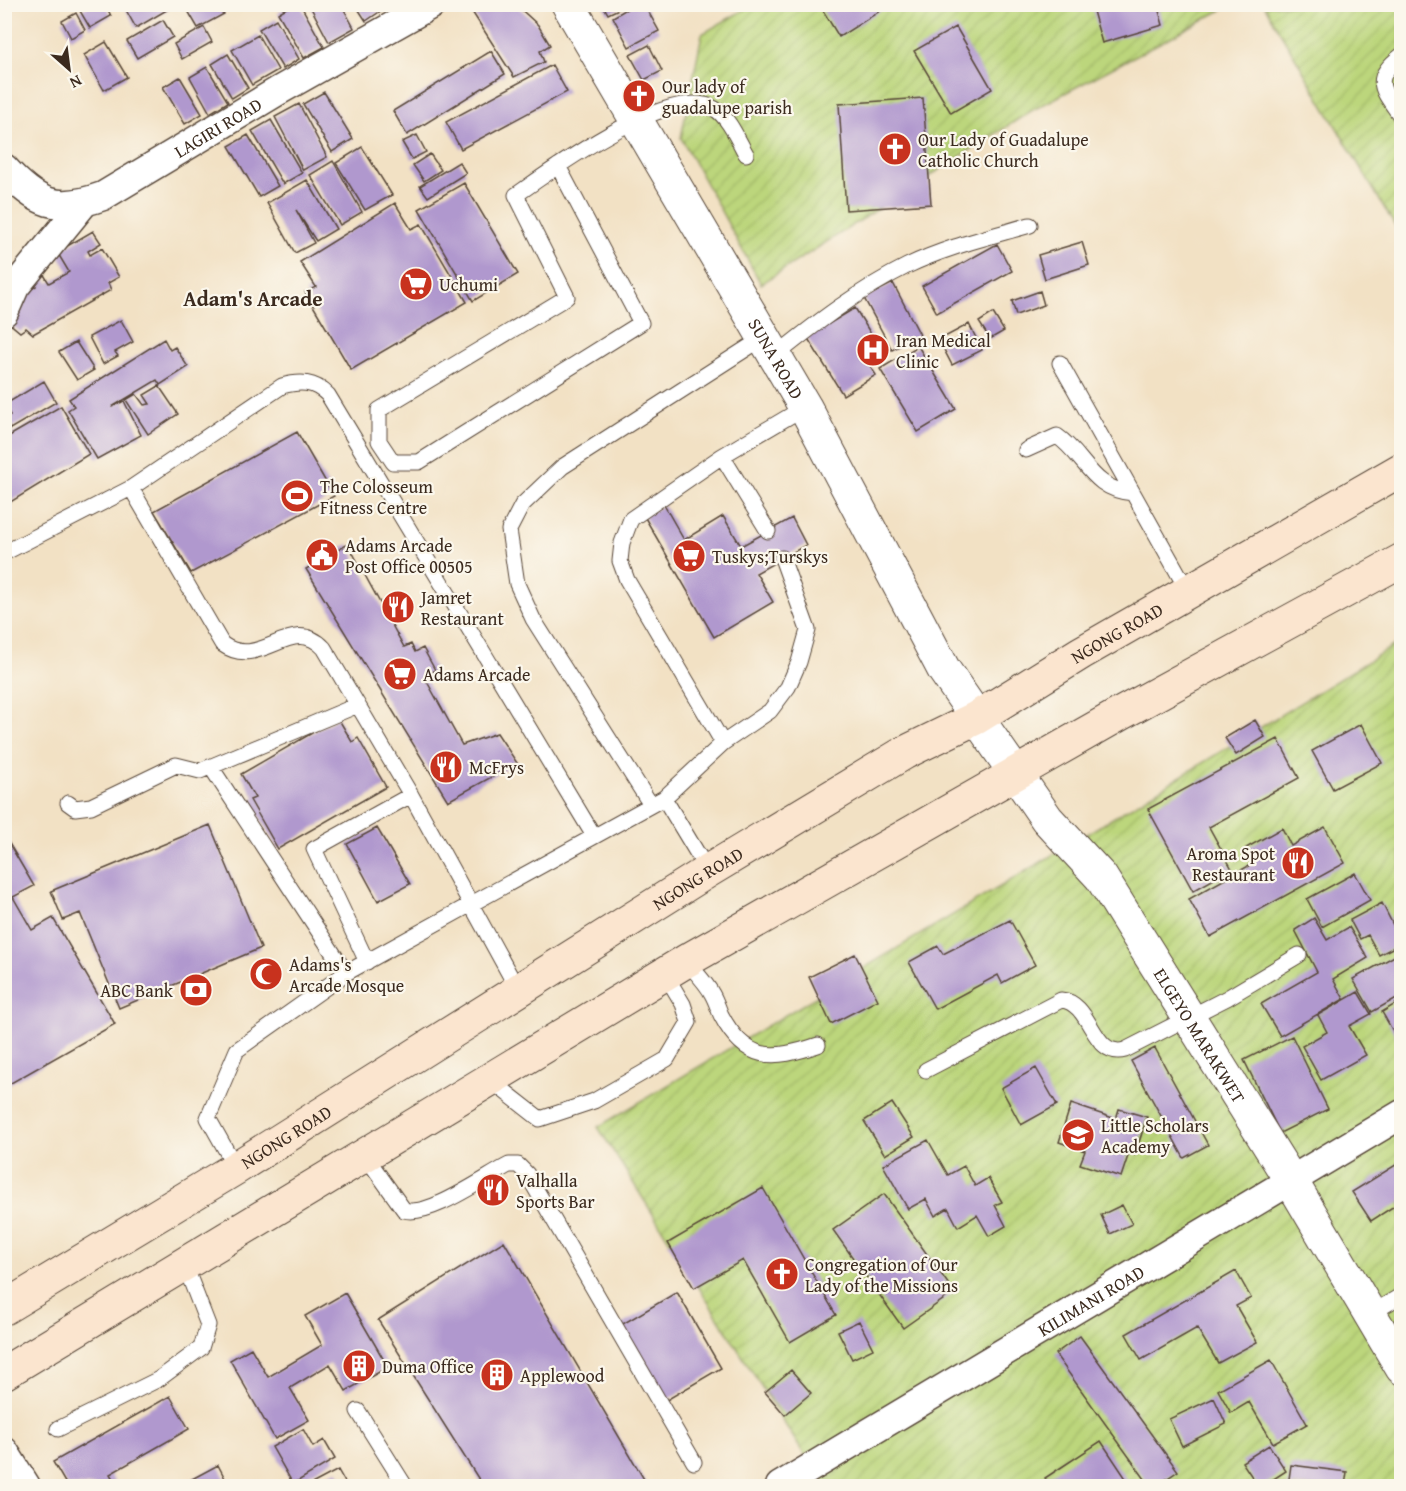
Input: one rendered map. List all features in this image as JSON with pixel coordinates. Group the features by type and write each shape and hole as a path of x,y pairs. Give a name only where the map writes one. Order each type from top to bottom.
{"main road":[{"name":"NGONG ROAD","path":"4,1308 236,1168 708,871 904,753 976,717 1081,653 1401,469"},
{"path":"4,1372 675,968 945,816 1015,773 1401,560"}],"street":[{"name":"LAGIRI ROAD","path":"4,168 21,186 51,205 83,204 104,196 278,90 432,4"},
{"name":"SUNA ROAD","path":"568,4 805,407 944,670 976,717"},
{"path":"4,312 15,287 83,204"},
{"name":"ELGEYO MARAKWET","path":"976,717 1047,819 1101,877 1290,1179 1401,1368"},
{"name":"KILIMANI ROAD","path":"780,1486 1401,1114"},
{"path":"4,1451 26,1486"}],"lane":[{"path":"1401,55 1385,68 1382,80 1384,91 1401,118"},
{"path":"558,166 641,323 419,462 393,462 379,441 379,410 567,297 516,195 558,166 636,120 666,108 700,103 716,109 746,154"},
{"path":"708,871 657,802 534,619 517,584 509,530 522,505 562,467 864,289 909,265 957,246 1030,225"},
{"path":"1060,363 1188,591"},
{"path":"4,553 131,488 282,386 294,382 319,386 328,395 594,836"},
{"path":"723,743 627,580 620,561 622,543 632,519 722,456 805,407"},
{"path":"1026,450 1056,436 1066,442 1077,459 1102,483 1113,490 1133,493"},
{"path":"722,456 768,531"},
{"path":"131,488 222,644 234,652 248,653 299,635 317,640 411,795 518,990"},
{"path":"236,1168 208,1118 237,1050 346,974 657,802 723,743 770,711 788,687 799,662 808,630 782,558"},
{"path":"68,803 75,808 91,806 176,765 200,771 358,705"},
{"path":"211,767 346,974"},
{"path":"367,962 314,849 411,795"},
{"path":"926,1071 1061,1000 1071,1001 1078,1007 1107,1049 1117,1052 1190,1018 1299,955"},
{"path":"675,968 712,992 722,1016 736,1036 754,1053 784,1056 818,1046"},
{"path":"489,1079 540,1119 594,1101 668,1059 689,1022 675,968"},
{"path":"364,1154 404,1210 413,1213 431,1207 509,1165 518,1165 527,1174 694,1462"},
{"path":"58,1429 159,1379 201,1348 208,1325 184,1263"},
{"path":"1370,1314 1401,1296"},
{"path":"358,1411 405,1486"}],"green space":[{"path":"752,5 1231,5 1031,111 761,284 681,138 702,34"},
{"path":"1264,5 1401,5 1401,236"},
{"path":"1401,641 1401,1486 824,1486 598,1127 1038,864"}],"building":[{"path":"91,4 105,4 111,16 90,28 80,11"},
{"path":"136,4 177,4 136,28 126,10"},
{"path":"184,4 219,4 224,14 198,28"},
{"path":"293,4 300,4 324,47 304,58 278,13"},
{"path":"309,4 341,4 354,28 329,42"},
{"path":"355,4 391,4 366,21"},
{"path":"467,4 515,4 538,25 550,45 540,51 544,62 514,77"},
{"path":"635,4 644,4 659,31 629,47 613,17"},
{"path":"819,4 891,4 839,37"},
{"path":"1091,4 1157,4 1163,25 1102,43"},
{"path":"603,5 627,5 608,14"},
{"path":"76,13 85,30 71,38 62,21"},
{"path":"276,19 299,59 283,69 259,29"},
{"path":"163,20 173,37 137,58 127,41"},
{"path":"204,27 212,42 182,59 174,44"},
{"path":"956,27 992,89 951,113 914,51"},
{"path":"258,35 278,70 252,85 232,50"},
{"path":"106,42 127,77 104,90 84,55"},
{"path":"649,45 662,71 644,80 630,55"},
{"path":"491,51 505,74 407,135 393,111"},
{"path":"228,54 248,88 232,98 212,64"},
{"path":"552,65 567,92 461,149 446,122"},
{"path":"207,67 228,102 210,113 190,77"},
{"path":"180,77 202,114 185,124 163,87"},
{"path":"324,92 353,139 332,152 303,104"},
{"path":"923,98 931,204 846,210 839,104"},
{"path":"299,104 327,157 303,170 275,117"},
{"path":"271,120 302,173 283,184 252,131"},
{"path":"248,135 278,186 259,197 229,146"},
{"path":"417,135 426,152 412,159 402,142"},
{"path":"362,147 392,195 365,210 336,163"},
{"path":"430,154 441,170 424,181 413,165"},
{"path":"333,161 362,212 340,225 310,175"},
{"path":"459,162 466,173 428,197 420,186"},
{"path":"307,180 336,229 316,241 296,210 314,243 295,253 267,203"},
{"path":"464,183 518,274 473,301 419,209"},
{"path":"395,203 411,229 421,224 467,302 351,370 305,292 316,287 300,262"},
{"path":"93,231 101,243 88,251 90,255 102,248 119,277 108,283 111,290 33,334 26,328 20,332 8,322 16,299 36,286 27,272 35,260 49,283 69,272 57,252"},
{"path":"1082,242 1089,265 1045,279 1038,255"},
{"path":"997,244 1012,271 937,313 922,286"},
{"path":"893,283 920,335 892,350 864,298"},
{"path":"1040,291 1044,305 1016,315 1012,301"},
{"path":"855,308 882,352 867,361 876,375 843,395 807,337"},
{"path":"993,313 1004,331 990,339 979,322"},
{"path":"121,320 133,342 115,352 118,356 103,364 89,337"},
{"path":"969,324 982,350 952,365 939,340"},
{"path":"164,339 170,350 175,347 188,367 160,385 157,380 112,407 124,401 141,435 97,459 68,410 74,406 69,399"},
{"path":"76,342 94,370 77,380 59,352"},
{"path":"918,346 956,409 918,432 880,369"},
{"path":"44,381 56,402 10,429 4,419 10,415 4,405"},
{"path":"159,386 178,414 148,434 126,400 136,394 144,405 150,404 144,395"},
{"path":"61,406 89,454 4,506 4,439"},
{"path":"297,432 334,496 191,573 154,511"},
{"path":"664,505 684,540 723,516 741,546 792,518 806,545 756,573 773,602 714,637 644,516"},
{"name":"Adams Arcade","path":"348,544 404,647 411,644 415,652 423,648 435,670 425,678 462,745 497,733 517,763 448,801 306,569"},
{"path":"338,718 352,742 358,738 386,787 278,849 250,800 255,798 241,774"},
{"path":"1255,720 1265,737 1236,755 1225,738"},
{"path":"1361,724 1382,763 1333,789 1312,751"},
{"path":"1278,739 1299,778 1209,827 1232,869 1193,891 1148,809"},
{"path":"210,825 261,948 119,1008 80,913 63,920 51,891"},
{"path":"1325,827 1345,863 1210,937 1189,899 1254,863 1246,848 1282,828 1291,846"},
{"path":"377,828 410,884 378,901 347,844"},
{"path":"4,835 34,886 13,897 32,930 53,918 115,1024 4,1087"},
{"path":"1355,873 1370,900 1322,927 1307,899"},
{"path":"1382,903 1402,943 1379,955 1368,935 1360,939 1350,920"},
{"path":"1314,918 1327,940 1349,927 1368,958 1333,979 1344,999 1280,1036 1261,1004 1317,972 1295,930"},
{"path":"1010,920 1035,965 1002,983 998,975 935,1009 909,962 938,946 943,954"},
{"path":"855,954 878,1000 831,1024 809,977"},
{"path":"1398,954 1402,960 1402,995 1372,1012 1353,979"},
{"path":"1358,992 1371,1014 1349,1026 1366,1055 1321,1080 1302,1046 1327,1032 1318,1015"},
{"path":"1402,1000 1402,1047 1382,1012"},
{"path":"1292,1036 1328,1109 1280,1133 1244,1060"},
{"path":"1155,1048 1208,1145 1184,1158 1131,1061"},
{"path":"1036,1068 1057,1105 1021,1125 1001,1088"},
{"path":"892,1103 914,1137 885,1155 864,1121"},
{"path":"1071,1104 1116,1119 1119,1109 1147,1117 1135,1155 1129,1153 1121,1177 1080,1164 1085,1151 1059,1142"},
{"path":"928,1140 948,1175 964,1166 975,1186 988,1178 1002,1202 995,1205 1006,1226 989,1236 977,1215 958,1227 948,1208 935,1216 926,1199 908,1209 883,1165"},
{"path":"1402,1161 1402,1201 1371,1221 1352,1192"},
{"name":"Congregation of Our Lady of the Missions","path":"763,1188 836,1315 790,1342 743,1260 694,1288 668,1243"},
{"path":"884,1194 954,1292 903,1328 833,1230"},
{"path":"1122,1205 1132,1224 1110,1234 1101,1215"},
{"name":"Applewood","path":"504,1241 648,1486 483,1486 378,1320"},
{"path":"1236,1271 1251,1298 1236,1306 1257,1342 1218,1363 1197,1328 1141,1360 1126,1334"},
{"path":"677,1292 721,1368 665,1401 621,1325"},
{"name":"Duma Office","path":"345,1293 388,1367 346,1391 330,1364 290,1388 309,1420 275,1439 230,1360 251,1348 268,1377 322,1345 305,1316"},
{"path":"859,1321 873,1349 852,1359 838,1331"},
{"path":"1080,1336 1178,1471 1156,1486 1150,1486 1055,1354"},
{"path":"1271,1360 1307,1424 1273,1443 1249,1402 1231,1413 1218,1390"},
{"path":"791,1370 811,1393 785,1415 765,1392"},
{"path":"170,1396 189,1429 110,1474 117,1486 67,1486 53,1462"},
{"path":"1214,1398 1226,1424 1182,1446 1169,1419"},
{"path":"303,1429 313,1447 324,1440 335,1459 293,1484 272,1447"},
{"path":"1101,1441 1131,1486 1051,1486 1045,1478"},
{"path":"1269,1445 1286,1471 1263,1486 1258,1486 1242,1462"},
{"path":"218,1465 229,1486 179,1486"},
{"path":"1291,1465 1347,1472 1345,1486 1288,1486"},
{"path":"338,1470 347,1486 308,1486"}],"place":[{"name":"Our lady of guadalupe parish","path":"639,96"},
{"name":"Our Lady of Guadalupe Catholic Church","path":"895,149"},
{"name":"Uchumi","path":"416,284"},
{"name":"Iran Medical Clinic","path":"873,350"},
{"name":"The Colosseum Fitness Centre","path":"297,496"},
{"name":"Adams Arcade Post Office 00505","path":"322,555"},
{"name":"Tuskys;Turskys","path":"689,556"},
{"name":"Jamret Restaurant","path":"398,607"},
{"name":"Adams Arcade","path":"400,674"},
{"name":"McFrys","path":"446,767"},
{"name":"Aroma Spot Restaurant","path":"1298,863"},
{"name":"Adams's Arcade Mosque","path":"266,974"},
{"name":"ABC Bank","path":"196,990"},
{"name":"Little Scholars Academy","path":"1078,1135"},
{"name":"Valhalla Sports Bar","path":"493,1190"},
{"name":"Congregation of Our Lady of the Missions","path":"782,1274"},
{"name":"Duma Office","path":"359,1366"},
{"name":"Applewood","path":"497,1375"}],"district":[{"name":"Adam's Arcade","path":"253,298"}]}
